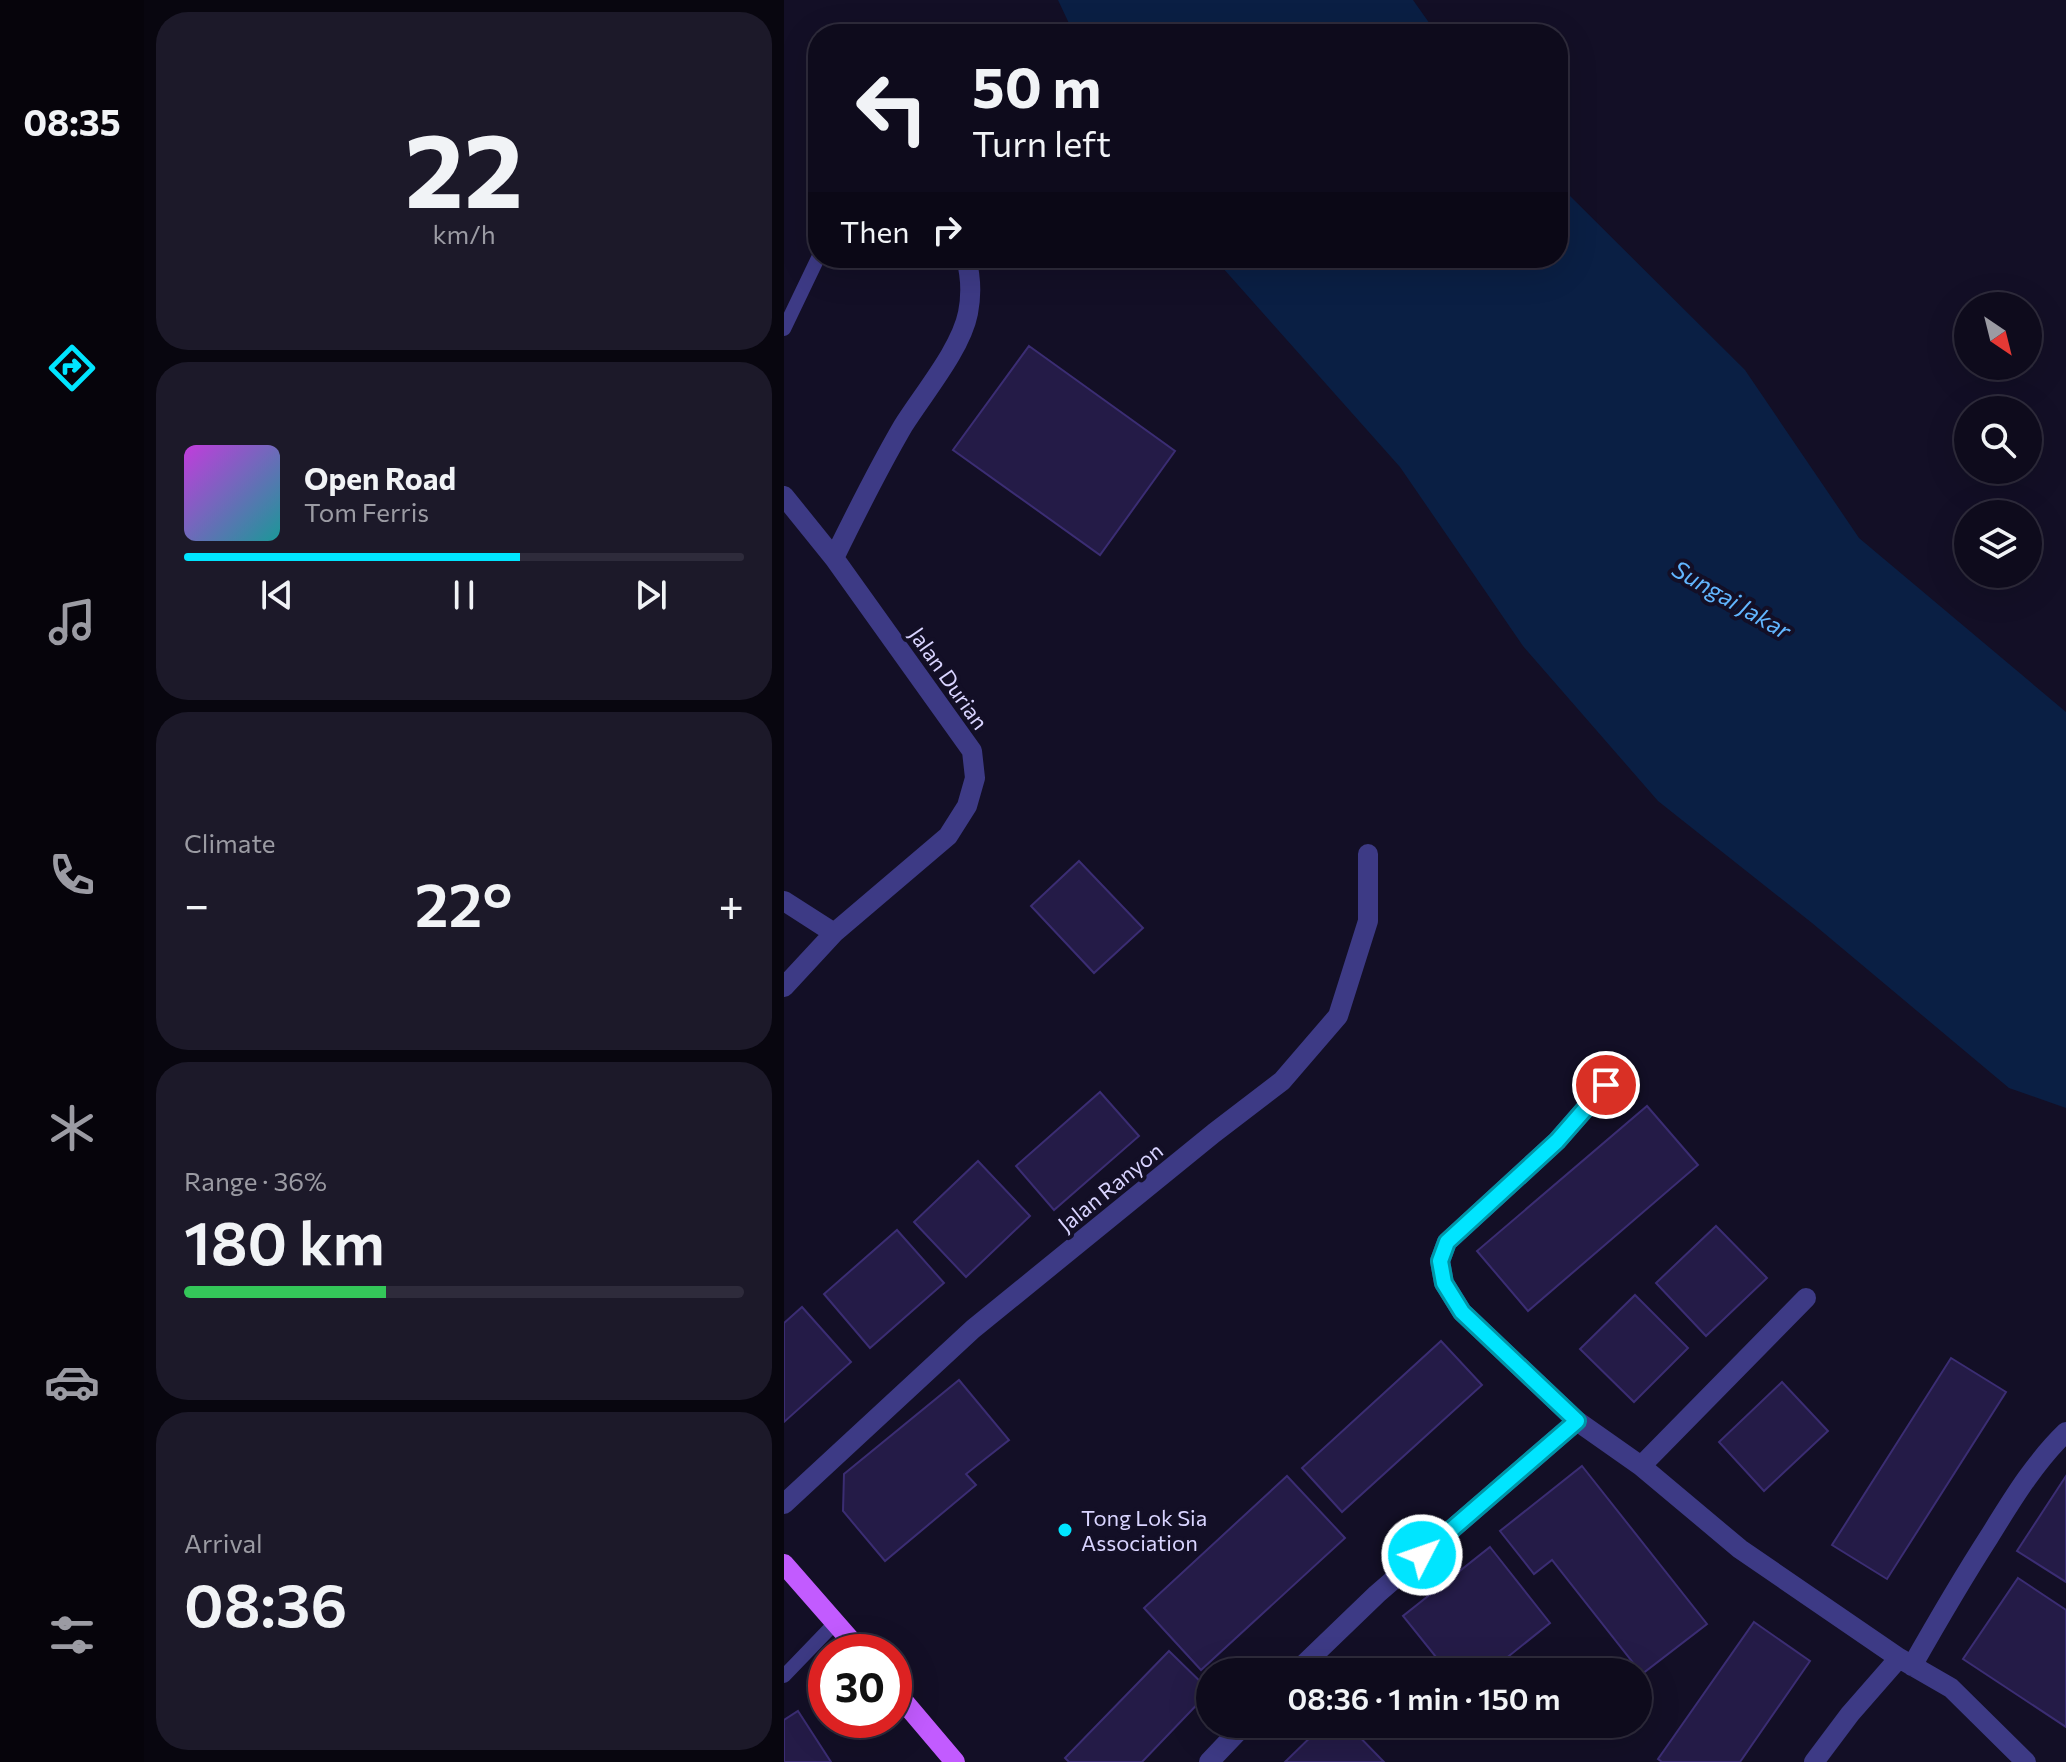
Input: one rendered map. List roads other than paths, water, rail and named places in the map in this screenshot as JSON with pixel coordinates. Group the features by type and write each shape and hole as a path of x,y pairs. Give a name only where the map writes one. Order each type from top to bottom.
{"main road":[{"path":"784,1564 846,1634"},
{"path":"912,1711 955,1762"}],"street":[{"path":"834,558 866,490 944,365 968,316 972,282 968,268"},
{"name":"Jalan Durian","path":"784,496 834,558 972,751 975,778 967,806 948,836 834,933 784,987"},
{"name":"Jalan Ranyon","path":"784,1504 973,1329 1282,1081 1338,1016 1368,921 1368,854"},
{"path":"784,901 834,933"},
{"path":"1606,1085 1557,1141 1447,1242 1440,1261 1444,1283 1462,1312 1577,1421 1641,1466 1740,1549 1906,1662 1951,1688 2026,1762"},
{"path":"1641,1466 1806,1298"},
{"path":"1311,1658 1377,1594 1577,1421"},
{"path":"1814,1762 1850,1714 1906,1662 2042,1456 2066,1432"},
{"path":"1209,1762 1232,1738"}],"lane":[{"path":"784,329 813,268"},
{"path":"784,1676 836,1622"}],"water":[{"path":"1058,0 1413,0 1430,24 1069,24"},
{"name":"Sungai Jakar","path":"1568,194 1745,370 1859,538 2066,712 2066,1108 2009,1088 1812,923 1658,801 1523,646 1400,467 1223,268 1568,268"}],"place":[{"name":"Tong Lok Sia Association","path":"1065,1530"}]}
